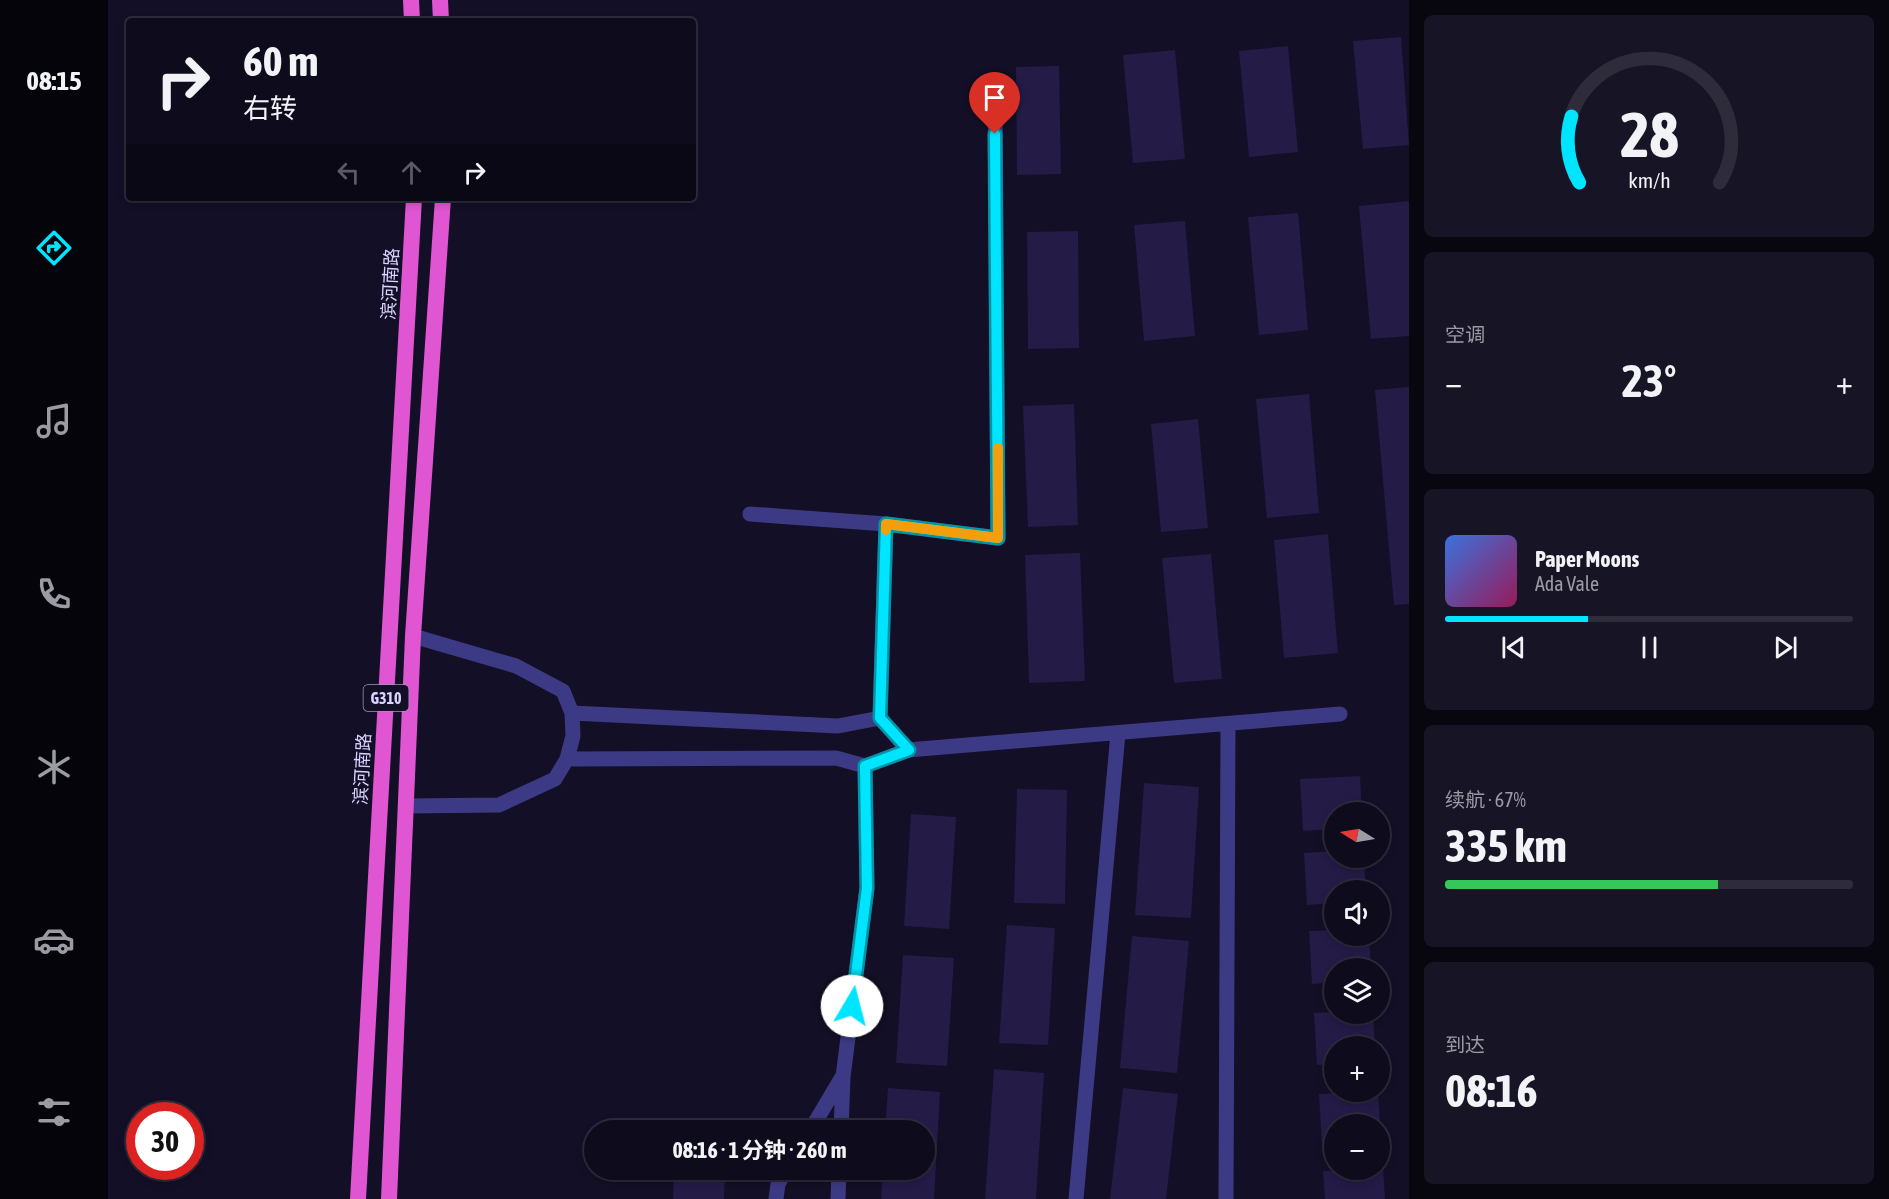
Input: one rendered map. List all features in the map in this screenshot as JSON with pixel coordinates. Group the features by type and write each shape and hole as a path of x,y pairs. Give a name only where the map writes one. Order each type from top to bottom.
{"highway":[{"path":"411,0 412,18"},
{"path":"440,0 441,18"},
{"name":"滨河南路","path":"358,1199 414,201"},
{"name":"G310","path":"389,1199 413,636 443,201"}],"street":[{"path":"750,514 886,524 998,538 995,86"},
{"path":"886,524 880,718 909,750"},
{"path":"407,806 499,805 555,779 567,759 573,736 572,713 564,691 516,666 413,636"},
{"path":"572,713 838,726 880,718"},
{"path":"567,759 836,758 865,766 909,750 1340,714"},
{"path":"1226,1199 1228,724"},
{"path":"1076,1199 1118,733"},
{"path":"841,1120 843,1077 867,888 865,766"},
{"path":"817,1120 843,1077"},
{"path":"776,1199 780,1180"},
{"path":"838,1199 839,1180"}],"building":[{"path":"1401,37 1409,145 1363,149 1353,41"},
{"path":"1288,46 1298,152 1249,157 1239,51"},
{"path":"1175,50 1185,159 1133,163 1123,55"},
{"path":"1059,66 1061,174 1017,175 1016,67"},
{"path":"1409,201 1409,336 1371,339 1359,206"},
{"path":"1298,213 1308,330 1259,335 1248,217"},
{"path":"1185,221 1195,336 1144,341 1134,225"},
{"path":"1078,231 1079,348 1028,349 1027,232"},
{"path":"1409,387 1409,604 1394,605 1375,390"},
{"path":"1309,394 1319,513 1267,518 1256,399"},
{"path":"1074,404 1078,525 1028,527 1023,406"},
{"path":"1198,419 1208,528 1161,532 1151,424"},
{"path":"1328,534 1338,653 1284,658 1274,540"},
{"path":"1080,553 1085,681 1029,683 1025,555"},
{"path":"1211,554 1222,679 1174,683 1162,558"},
{"path":"1360,776 1361,802 1324,802 1324,830 1303,831 1300,779"},
{"path":"1144,783 1199,787 1191,918 1135,915"},
{"path":"1017,789 1067,790 1065,904 1014,903"},
{"path":"911,814 956,817 949,929 904,926"},
{"path":"1324,852 1324,868 1365,868 1365,880 1324,880 1324,904 1307,905 1304,853"},
{"path":"1007,925 1055,928 1048,1045 999,1043"},
{"path":"1324,930 1324,946 1370,946 1370,958 1324,958 1324,983 1312,984 1309,931"},
{"path":"1132,936 1189,941 1177,1073 1120,1068"},
{"path":"903,955 954,958 947,1066 896,1063"},
{"path":"1314,1013 1324,1013 1324,1024 1374,1024 1374,1036 1324,1036 1324,1065 1317,1065"},
{"path":"994,1069 1044,1073 1036,1199 985,1199"},
{"path":"888,1088 940,1092 934,1199 881,1199 882,1180 935,1180 935,1120 886,1120"},
{"path":"1123,1088 1178,1094 1166,1199 1110,1199"},
{"path":"1319,1094 1324,1094 1324,1102 1379,1102 1379,1114 1324,1114 1324,1146 1322,1146"},
{"path":"1323,1171 1324,1180 1384,1180 1385,1199 1325,1199"},
{"path":"674,1180 725,1180 724,1199 673,1199"}],"slow traffic":[{"path":"886,530 886,524 998,538 998,448"}],"route":[{"path":"852,1006 867,888 865,766 909,750 880,718 886,524 998,538 995,134"}]}
